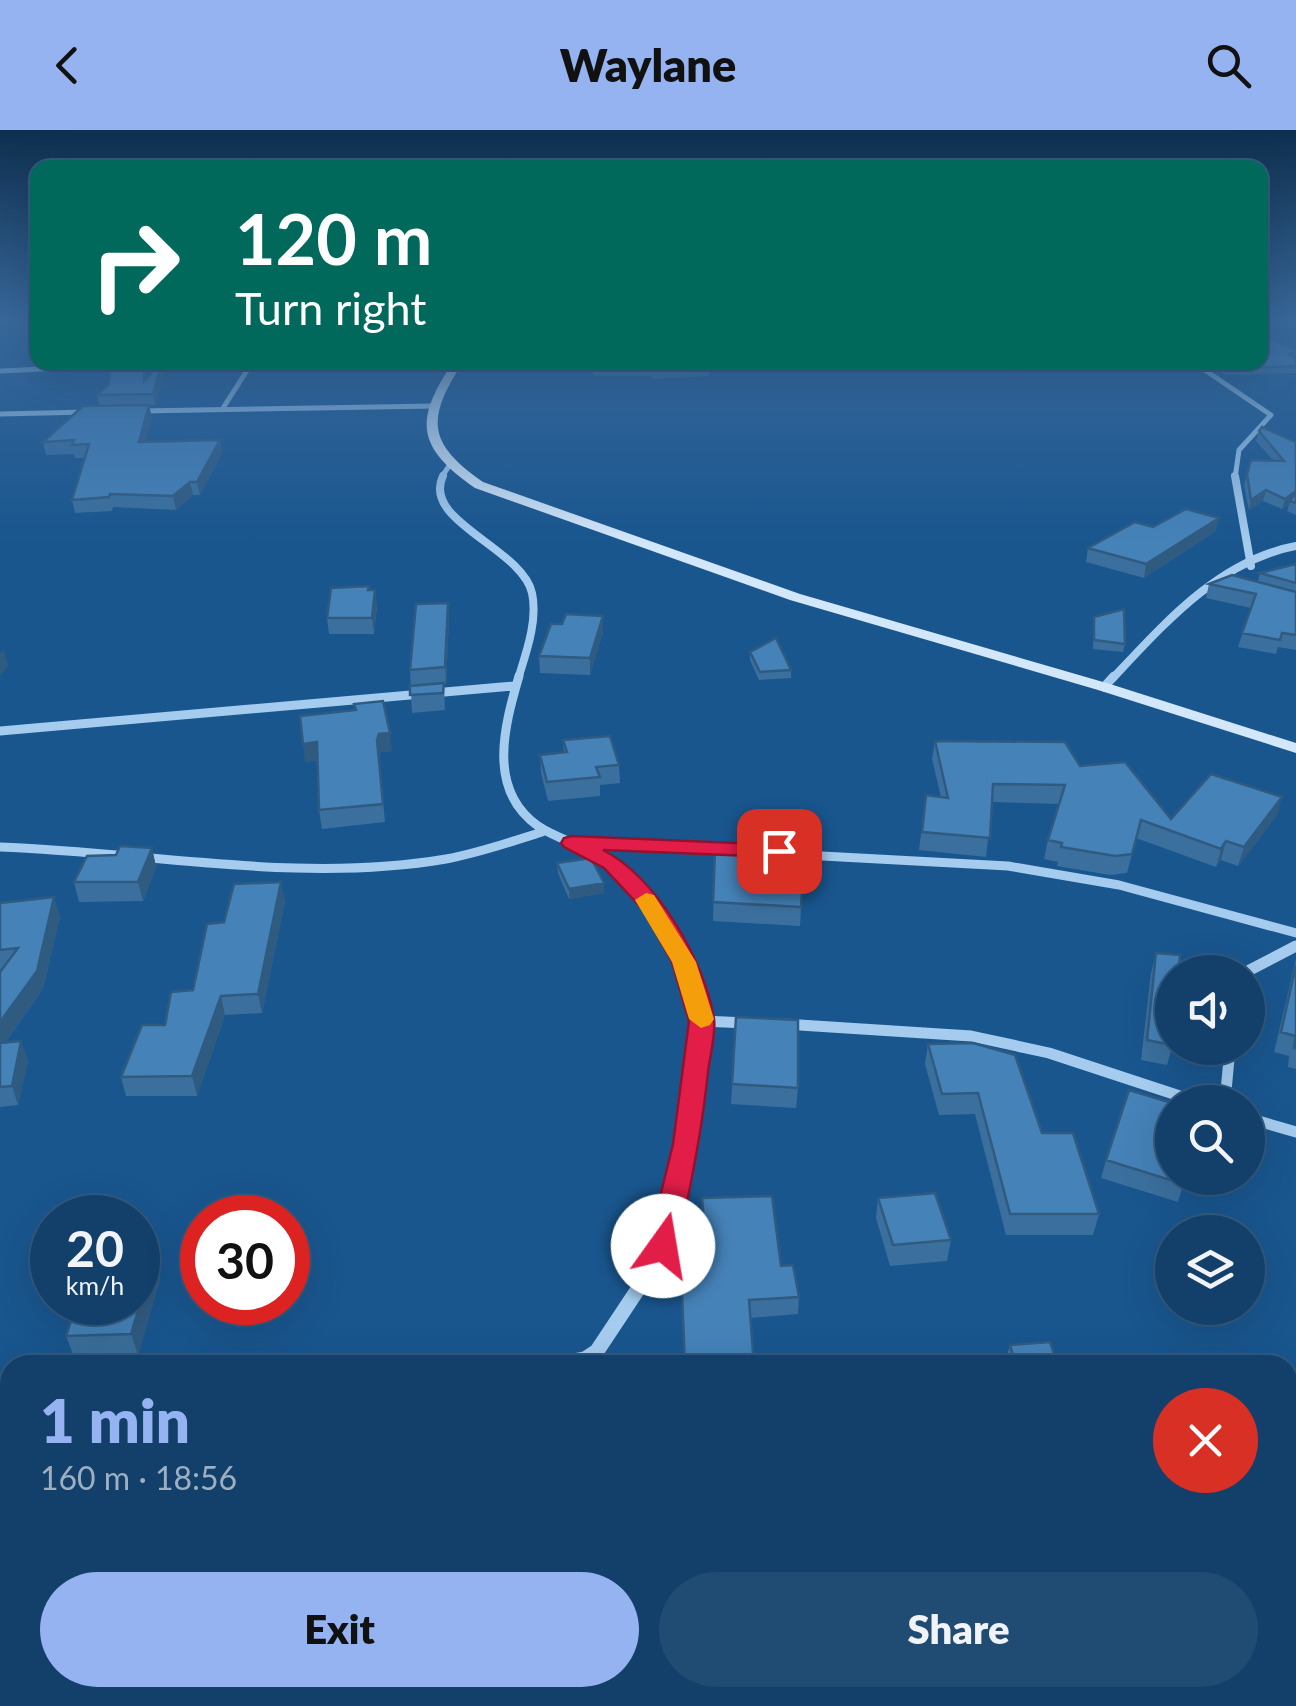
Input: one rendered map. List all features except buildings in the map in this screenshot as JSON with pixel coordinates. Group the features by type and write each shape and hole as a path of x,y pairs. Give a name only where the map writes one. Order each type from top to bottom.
{"street":[{"path":"223,408 231,396"},
{"path":"440,396 434,406 430,437 448,466 479,485 795,597 1104,686 1296,748"},
{"path":"1242,396 1271,415 1236,457 1234,483 1244,511 1251,566"},
{"path":"136,411 434,406"},
{"path":"0,414 100,412"},
{"path":"448,466 438,486 440,500 450,513 523,570 534,595 500,770 512,796 542,832 611,863 653,908 684,962 702,1021 686,1144 663,1246 597,1355"},
{"path":"1104,686 1179,608 1220,579 1280,549 1296,546"},
{"path":"1220,579 1238,584"},
{"path":"0,732 514,686"},
{"path":"0,848 115,852 233,863 364,866 432,861 542,832"},
{"path":"572,843 1008,866 1119,886 1296,932"},
{"path":"1265,962 1296,946"},
{"path":"702,1021 755,1023"},
{"path":"773,1024 971,1036 1049,1053 1155,1088"},
{"path":"1265,1123 1296,1132"}],"slow traffic":[{"path":"646,900 684,962 701,1019"}],"route":[{"path":"663,1246 686,1144 702,1021 684,962 653,908 611,863 572,843 779,851"}]}
